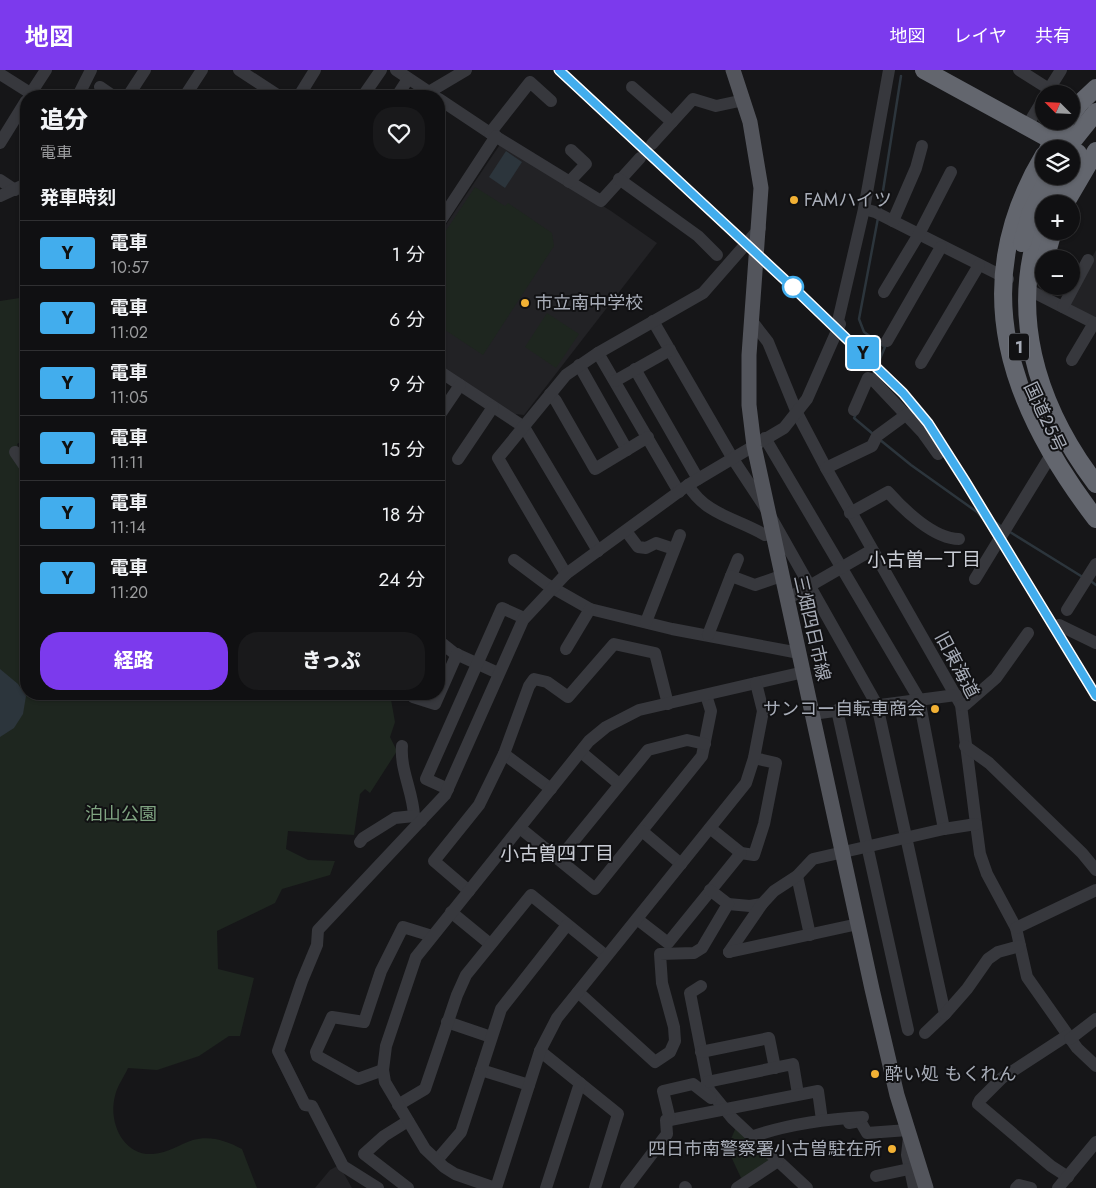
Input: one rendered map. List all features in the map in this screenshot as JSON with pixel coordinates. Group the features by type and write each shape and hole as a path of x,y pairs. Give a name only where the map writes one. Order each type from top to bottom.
{"highway":[{"path":"924,70 1050,140"},
{"path":"1076,140 1096,88"},
{"path":"1082,125 1096,112"},
{"name":"1","path":"1040,185 1019,207 1005,278 1003,311 1010,358 1027,408 1051,455 1096,519"},
{"name":"国道25号","path":"1044,185 1031,212 1018,256 1014,304 1018,344 1032,392 1043,420 1059,450 1096,505"},
{"name":"国道25号","path":"1036,240 1026,297 1030,342 1037,373 1053,413 1072,448 1096,484"},
{"name":"1","path":"1035,295 1039,339 1050,383 1074,433 1096,467"}],"main road":[{"name":"三畑四日市線","path":"733,70 744,100 761,188 760,228 751,320 749,405 759,442 771,530 804,672 858,924 897,1095 926,1188"}],"street":[{"path":"34,90 46,70"},
{"path":"81,90 90,70"},
{"path":"132,90 145,70"},
{"path":"189,90 202,70"},
{"path":"239,70 256,75 272,90"},
{"path":"303,90 315,70"},
{"path":"368,90 381,70"},
{"path":"396,70 425,90"},
{"path":"441,90 466,70"},
{"path":"879,215 889,70"},
{"path":"1019,70 1036,85"},
{"path":"1052,85 1061,70"},
{"path":"4,77 21,90"},
{"path":"401,90 408,79"},
{"path":"445,213 493,134 530,82 550,101"},
{"path":"632,86 672,122"},
{"path":"100,87 104,90"},
{"path":"652,144 693,99 716,106 744,100"},
{"path":"445,103 601,201 640,158"},
{"path":"0,143 20,112"},
{"path":"1027,126 1035,113"},
{"path":"321,1137 278,1051 317,945 318,930 417,819 448,789 524,618 552,587 566,574 689,485 784,428 797,413 817,379 840,324 838,321 879,215 916,168 922,146"},
{"path":"569,182 586,164 571,150"},
{"path":"884,292 951,172"},
{"path":"619,179 698,236 717,255"},
{"path":"0,180 20,186"},
{"path":"0,196 20,188"},
{"path":"879,215 1005,278"},
{"path":"566,574 498,458 566,375 598,353 703,294 760,228"},
{"path":"887,342 941,247"},
{"path":"1063,307 1088,260"},
{"path":"921,363 979,265"},
{"path":"1039,295 1095,324 1072,360"},
{"name":"旧東海道","path":"751,320 768,342 797,413 850,513 958,700 980,854 988,874 1016,928 1026,976 1069,1037 1096,1066"},
{"path":"653,322 733,459 768,512 808,586 878,705 905,838 945,1014"},
{"path":"615,382 670,350"},
{"path":"598,353 648,437 689,485"},
{"path":"579,365 628,450"},
{"path":"635,369 696,499 710,509 765,535 771,530"},
{"path":"445,375 524,427 598,552"},
{"path":"854,410 868,378 886,391 924,433 938,454"},
{"path":"445,407 460,385"},
{"path":"550,394 556,401 595,469 648,437"},
{"path":"458,459 493,407"},
{"path":"826,468 872,446 876,438 906,414"},
{"path":"759,442 842,567 919,699 944,829"},
{"path":"15,452 20,459"},
{"path":"975,579 1051,455"},
{"path":"850,513 888,492 913,516 948,539 959,539"},
{"path":"626,531 638,548 646,548 656,543 674,550"},
{"path":"646,622 680,535"},
{"path":"787,599 872,550"},
{"path":"708,635 738,558"},
{"path":"514,560 552,587 590,609 799,653"},
{"path":"1067,610 1096,564"},
{"path":"731,576 755,585 781,576"},
{"path":"448,789 426,779 477,663 502,608 524,618"},
{"path":"566,649 590,609"},
{"path":"1059,624 1096,643"},
{"path":"812,714 919,699 958,700 965,705 996,678 1028,633"},
{"path":"469,891 434,861 479,805 504,754 529,686 534,679 547,682 568,697 614,644 655,653 668,704"},
{"path":"445,645 457,654 498,673"},
{"path":"445,680 457,654"},
{"path":"756,683 763,711 754,758 746,783 557,1018 540,1050 496,1188 455,1174 425,1148 388,1088 382,1070 386,1046 416,957 590,741 606,727 628,714 756,683 804,672"},
{"path":"520,828 595,889 702,756 711,711 706,695"},
{"path":"421,700 434,704 436,700"},
{"path":"837,710 908,1030"},
{"path":"559,859 648,750 687,740 705,744"},
{"path":"402,746 401,758 417,819"},
{"path":"965,746 989,763 1082,853 1096,870"},
{"path":"581,752 620,784"},
{"path":"504,754 551,789"},
{"path":"710,828 741,853 754,855 764,824 776,763 754,758"},
{"path":"360,842 363,838 395,818 417,819"},
{"path":"858,924 729,952 774,890 797,876 813,858 944,829 976,824"},
{"path":"642,831 681,864"},
{"path":"637,919 668,943 741,853"},
{"path":"797,876 810,935"},
{"path":"710,890 728,904 750,906 762,904"},
{"path":"1016,928 1096,890"},
{"path":"398,1105 425,1089 447,1022 466,975 531,896 606,956"},
{"path":"578,992 655,1062 670,1052 675,1042 674,1027 662,983 660,954 694,953 702,948 728,904"},
{"path":"451,912 490,944"},
{"path":"437,1160 461,1132 491,1037 502,1009 512,993 567,925"},
{"path":"382,1070 358,1079 316,1056 316,1052 332,1017 364,1022 381,971 403,927 432,936"},
{"path":"925,1033 967,989 988,959 998,952 1020,946"},
{"path":"701,986 690,994 706,1082 709,1090 723,1110"},
{"path":"1068,1176 1052,1166 978,1104 1002,1078 1096,1019"},
{"path":"447,1022 491,1037"},
{"path":"701,1052 769,1038 774,1068"},
{"path":"540,1050 618,1114 595,1188"},
{"path":"706,1082 793,1064 798,1094"},
{"path":"481,1070 529,1085"},
{"path":"546,1188 580,1083"},
{"path":"670,1120 663,1091 693,1084 807,1188"},
{"path":"626,1188 667,1134 666,1120 818,1091 822,1120"},
{"path":"305,1105 312,1106 343,1166 378,1188"},
{"path":"752,1137 771,1130 822,1120 863,1117"},
{"path":"408,1121 384,1136 364,1154 408,1188"},
{"path":"840,1124 860,1121 867,1133 908,1132 907,1155 914,1188"},
{"path":"1058,1188 1096,1142"},
{"path":"737,1188 778,1161"},
{"path":"876,1176 909,1169"},
{"path":"1016,1188 1019,1185 1032,1188"}],"shaded area":[{"name":"市立南中学校","path":"501,143 611,211 657,243 524,415 515,414 445,368 445,226"},
{"path":"506,151 522,162 505,188 489,177"},
{"path":"1096,250 1096,320 1067,305 1072,295 1080,295 1080,280"},
{"path":"0,669 18,684 20,687 20,700 25,700 23,714 14,728 0,737"},
{"path":"339,1165 352,1188 315,1188 330,1170"}],"green space":[{"path":"475,187 505,206 508,203 552,233 554,246 483,355 445,330 445,232"},
{"name":"泊山公園","path":"20,298 20,442 17,444 20,455 20,700 391,700 395,722 390,737 397,751 370,793 365,789 360,794 354,835 288,831 286,849 308,860 335,861 330,875 282,889 275,903 217,931 218,969 254,978 240,1036 229,1036 199,1056 157,1070 128,1068 116,1092 113,1106 116,1126 120,1136 133,1149 142,1153 153,1154 164,1152 199,1139 206,1138 224,1141 242,1149 257,1188 0,1188 0,301"},
{"path":"547,313 579,334 556,368 525,347"},
{"path":"737,1125 774,1162 742,1180 727,1148"}],"waterway":[{"path":"880,210 901,76"},
{"path":"873,375 885,347 864,332 859,319 878,218"},
{"path":"856,414 854,418 873,434"},
{"path":"879,439 911,465 977,512 985,521 994,521 1003,528"},
{"path":"1010,532 1081,576"},
{"path":"1092,582 1096,585"}],"railway":[{"path":"559,70 787,282 903,393 928,423 965,481 1096,696"}],"train":[{"name":"Y","path":"559,70 758,254 903,393 928,423 965,481 1096,696"}],"place":[{"name":"FAMハイツ","path":"794,200"},
{"name":"市立南中学校","path":"525,303"},
{"name":"サンコー自転車商会","path":"935,709"},
{"name":"酔い処 もくれん","path":"875,1074"},
{"name":"四日市南警察署小古曽駐在所","path":"892,1149"}],"district":[{"name":"小古曽一丁目","path":"924,559"},
{"name":"小古曽四丁目","path":"557,853"}]}
